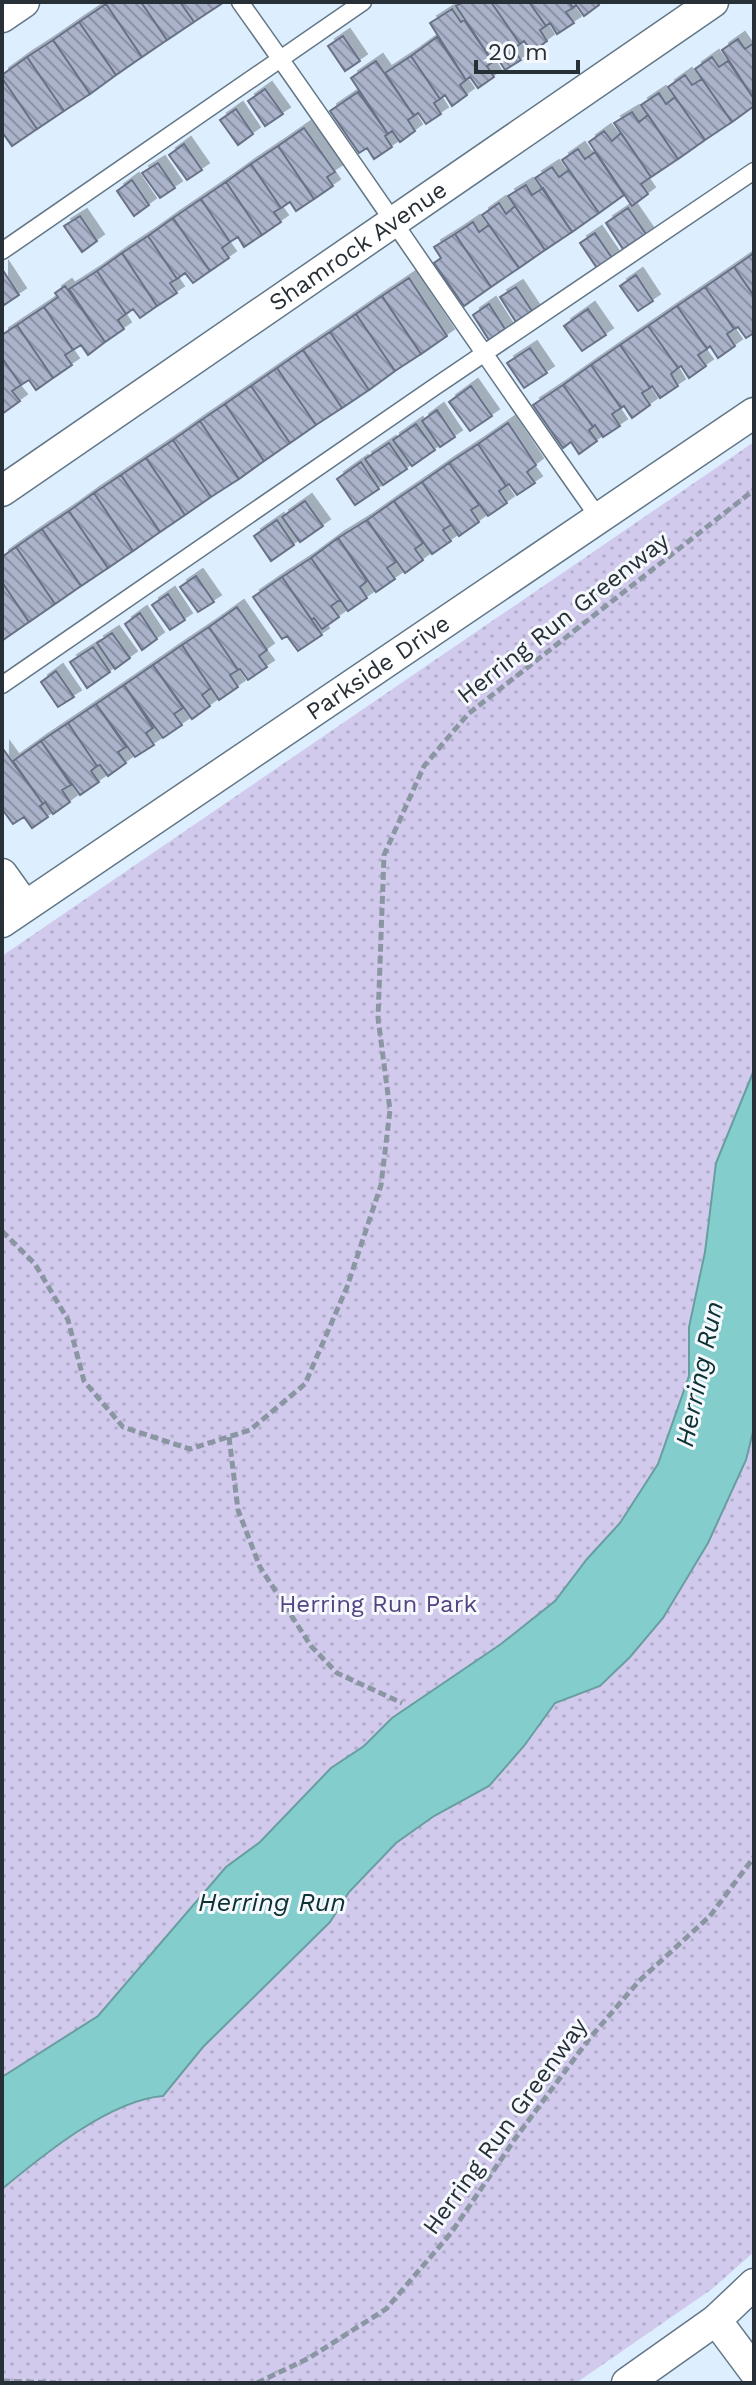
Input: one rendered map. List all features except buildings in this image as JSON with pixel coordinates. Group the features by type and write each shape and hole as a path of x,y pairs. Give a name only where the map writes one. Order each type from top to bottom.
{"street":[{"path":"2,17 24,2"},
{"name":"Shamrock Avenue","path":"2,491 713,2"},
{"name":"Parkside Drive","path":"13,914 754,413"},
{"path":"2,874 13,914"},
{"path":"627,2383 716,2320 754,2284"},
{"path":"716,2320 754,2371"}],"lane":[{"path":"240,2 599,518"},
{"path":"2,251 363,2"},
{"path":"2,685 482,354 754,171"}],"path":[{"name":"Herring Run Greenway","path":"2,1231 35,1264 68,1320 84,1381 123,1427 190,1449 250,1430 305,1384 347,1287 381,1185 390,1110 378,1018 384,855 424,766 468,714 754,490"},
{"path":"229,1437 238,1510 260,1567 302,1633 337,1673 402,1703"},
{"name":"Herring Run Greenway","path":"257,2383 309,2358 386,2309 451,2233 517,2136 589,2039 639,1981 710,1916 754,1857"},
{"path":"2,2381 56,2383"}],"green space":[{"name":"Herring Run Park","path":"754,442 754,2252 712,2289 576,2383 2,2383 2,956"}],"water":[{"name":"Herring Run","path":"754,1070 754,1428 746,1460 708,1543 663,1618 600,1686 555,1703 524,1746 489,1786 434,1816 396,1843 349,1892 330,1922 203,2047 163,2096 121,2107 100,2118 57,2146 2,2189 2,2077 98,2016 226,1867 260,1842 331,1768 364,1746 392,1718 501,1644 555,1601 620,1523 658,1464 689,1376 689,1327 705,1252 716,1163"}]}
